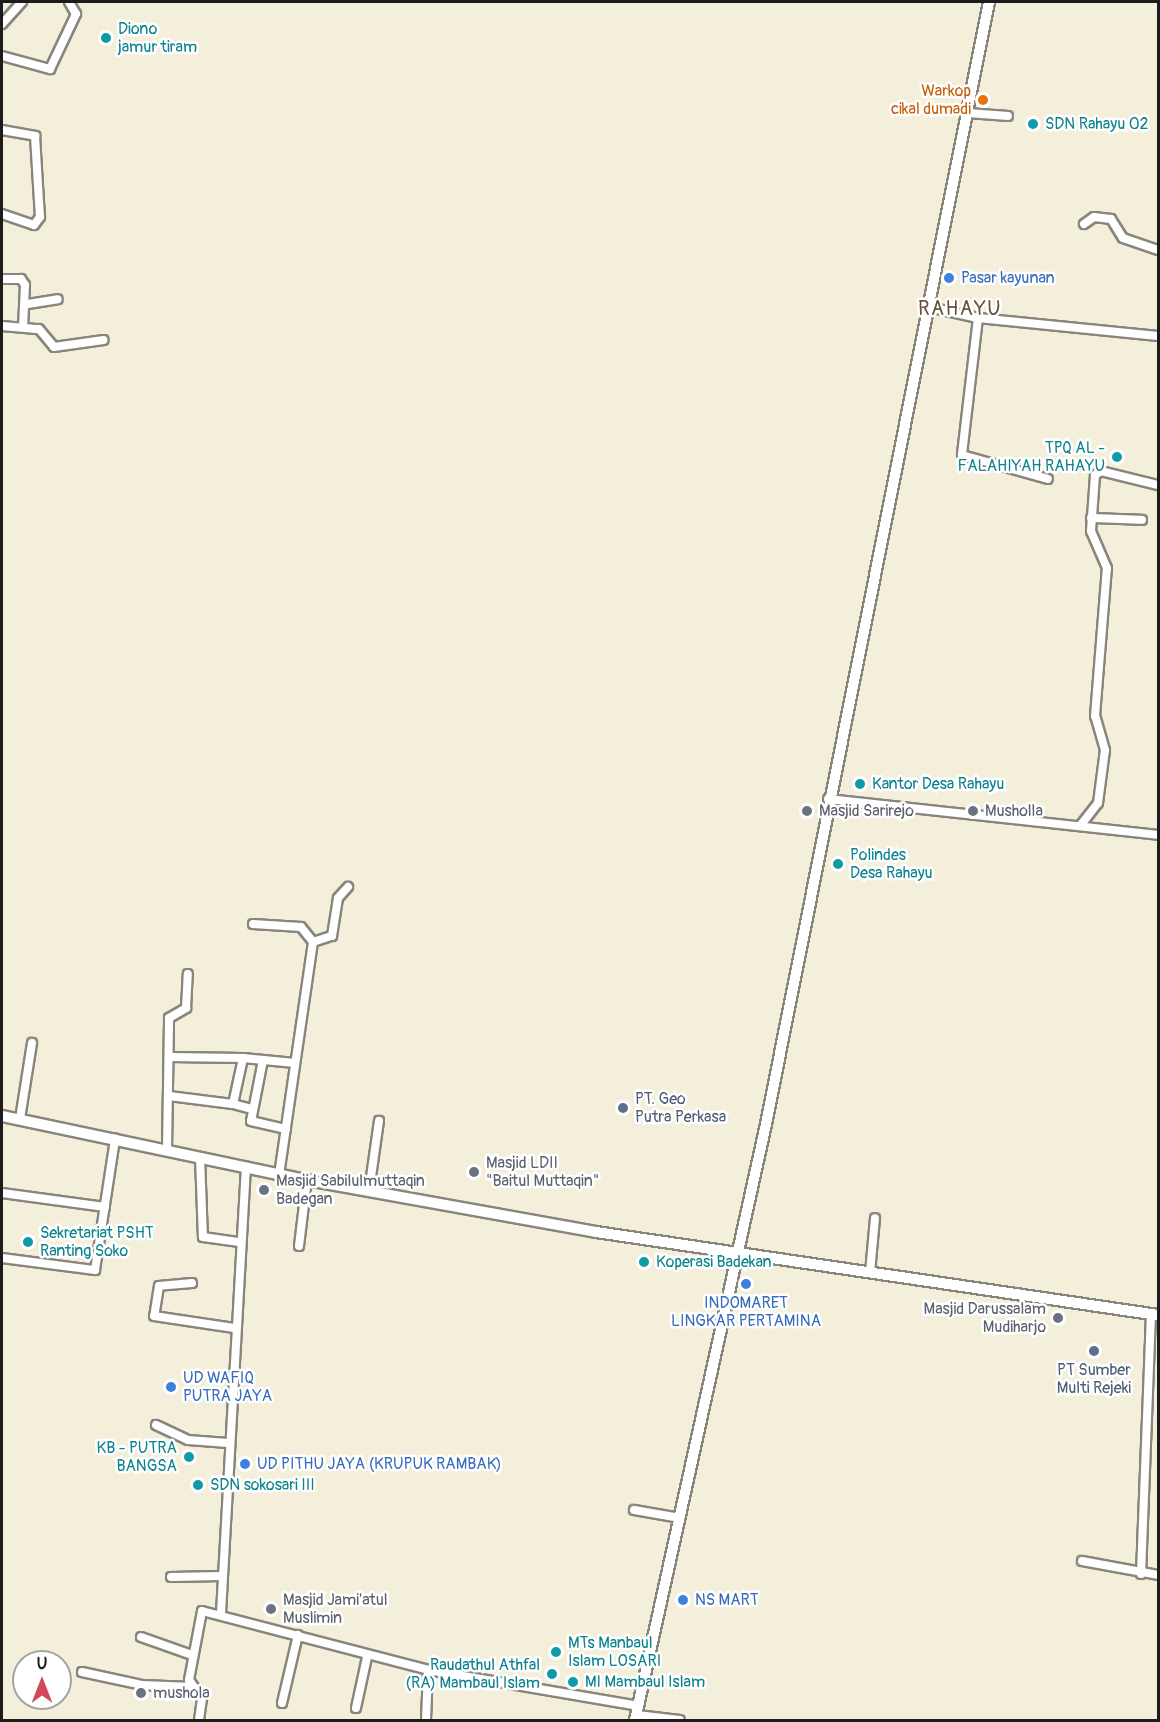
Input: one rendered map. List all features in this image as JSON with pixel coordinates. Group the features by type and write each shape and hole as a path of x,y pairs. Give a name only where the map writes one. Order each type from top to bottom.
{"street":[{"path":"2,24 22,2"},
{"path":"2,56 50,69 76,14 69,2"},
{"path":"637,1714 735,1254 764,1132 828,800 989,2"},
{"path":"968,113 1008,116"},
{"path":"2,130 35,136 40,217 34,225 2,214"},
{"path":"1084,224 1094,218 1111,219 1123,238 1158,250"},
{"path":"4,279 22,280 28,304 23,327"},
{"path":"28,304 58,299"},
{"path":"929,307 978,318 1158,336"},
{"path":"978,318 962,454 1048,479"},
{"path":"2,326 23,327 43,332 54,347 104,339"},
{"path":"1080,826 1098,803 1105,750 1095,716 1107,568 1093,543 1091,518 1099,471 1158,485"},
{"path":"1091,518 1142,520"},
{"path":"828,800 1158,835"},
{"path":"313,942 332,936 339,898 348,887"},
{"path":"253,924 301,927 313,942 279,1174"},
{"path":"166,1150 169,1018 186,1008 188,974"},
{"path":"20,1119 32,1043"},
{"path":"169,1057 243,1058 295,1063"},
{"path":"233,1104 243,1058"},
{"path":"263,1060 252,1109 254,1124 286,1129"},
{"path":"169,1096 233,1104 252,1109"},
{"path":"2,1116 369,1191 735,1254 1155,1315 1141,1574"},
{"path":"369,1191 379,1122"},
{"path":"2,1258 94,1271 116,1139"},
{"path":"200,1157 203,1237 238,1242"},
{"path":"221,1613 238,1242 246,1167"},
{"path":"299,1246 308,1180"},
{"path":"2,1193 105,1207"},
{"path":"870,1273 876,1218"},
{"path":"192,1283 159,1286 154,1316 234,1328"},
{"path":"156,1425 188,1440 228,1443"},
{"path":"634,1510 680,1518"},
{"path":"1082,1561 1141,1574 1158,1575"},
{"path":"171,1577 221,1576"},
{"path":"199,1720 202,1698 193,1687 192,1655 199,1612 221,1613 367,1657 637,1714 680,1720"},
{"path":"282,1703 298,1635"},
{"path":"141,1637 192,1655"},
{"path":"356,1708 367,1657"},
{"path":"426,1720 428,1670"},
{"path":"82,1672 142,1685 193,1687"}],"place":[{"name":"Diono jamur tiram","path":"106,38"},
{"name":"Warkop cikal dumadi","path":"983,100"},
{"name":"SDN Rahayu 02","path":"1033,124"},
{"name":"Pasar kayunan","path":"949,278"},
{"name":"TPQ AL - FALAHIYAH RAHAYU","path":"1117,457"},
{"name":"Kantor Desa Rahayu","path":"860,784"},
{"name":"Masjid Sarirejo","path":"807,811"},
{"name":"Musholla","path":"973,811"},
{"name":"Polindes Desa Rahayu","path":"838,864"},
{"name":"PT. Geo Putra Perkasa","path":"623,1108"},
{"name":"Masjid LDII \"Baitul Muttaqin\"","path":"474,1172"},
{"name":"Masjid Sabilulmuttaqin Badegan","path":"264,1190"},
{"name":"Sekretariat PSHT Ranting Soko","path":"28,1242"},
{"name":"Koperasi Badekan","path":"644,1262"},
{"name":"INDOMARET LINGKAR PERTAMINA","path":"746,1284"},
{"name":"Masjid Darussalam Mudiharjo","path":"1058,1318"},
{"name":"PT Sumber Multi Rejeki","path":"1094,1351"},
{"name":"UD WAFIQ PUTRA JAYA","path":"171,1387"},
{"name":"KB - PUTRA BANGSA","path":"189,1457"},
{"name":"UD PITHU JAYA (KRUPUK RAMBAK)","path":"245,1464"},
{"name":"SDN sokosari III","path":"198,1485"},
{"name":"NS MART","path":"683,1600"},
{"name":"Masjid Jami'atul Muslimin","path":"271,1609"},
{"name":"MTs Manbaul Islam LOSARI","path":"556,1652"},
{"name":"Raudathul Athfal (RA) Mambaul Islam","path":"552,1674"},
{"name":"MI Mambaul Islam","path":"573,1682"},
{"name":"mushola","path":"141,1693"}],"district":[{"name":"RAHAYU","path":"960,308"}]}
